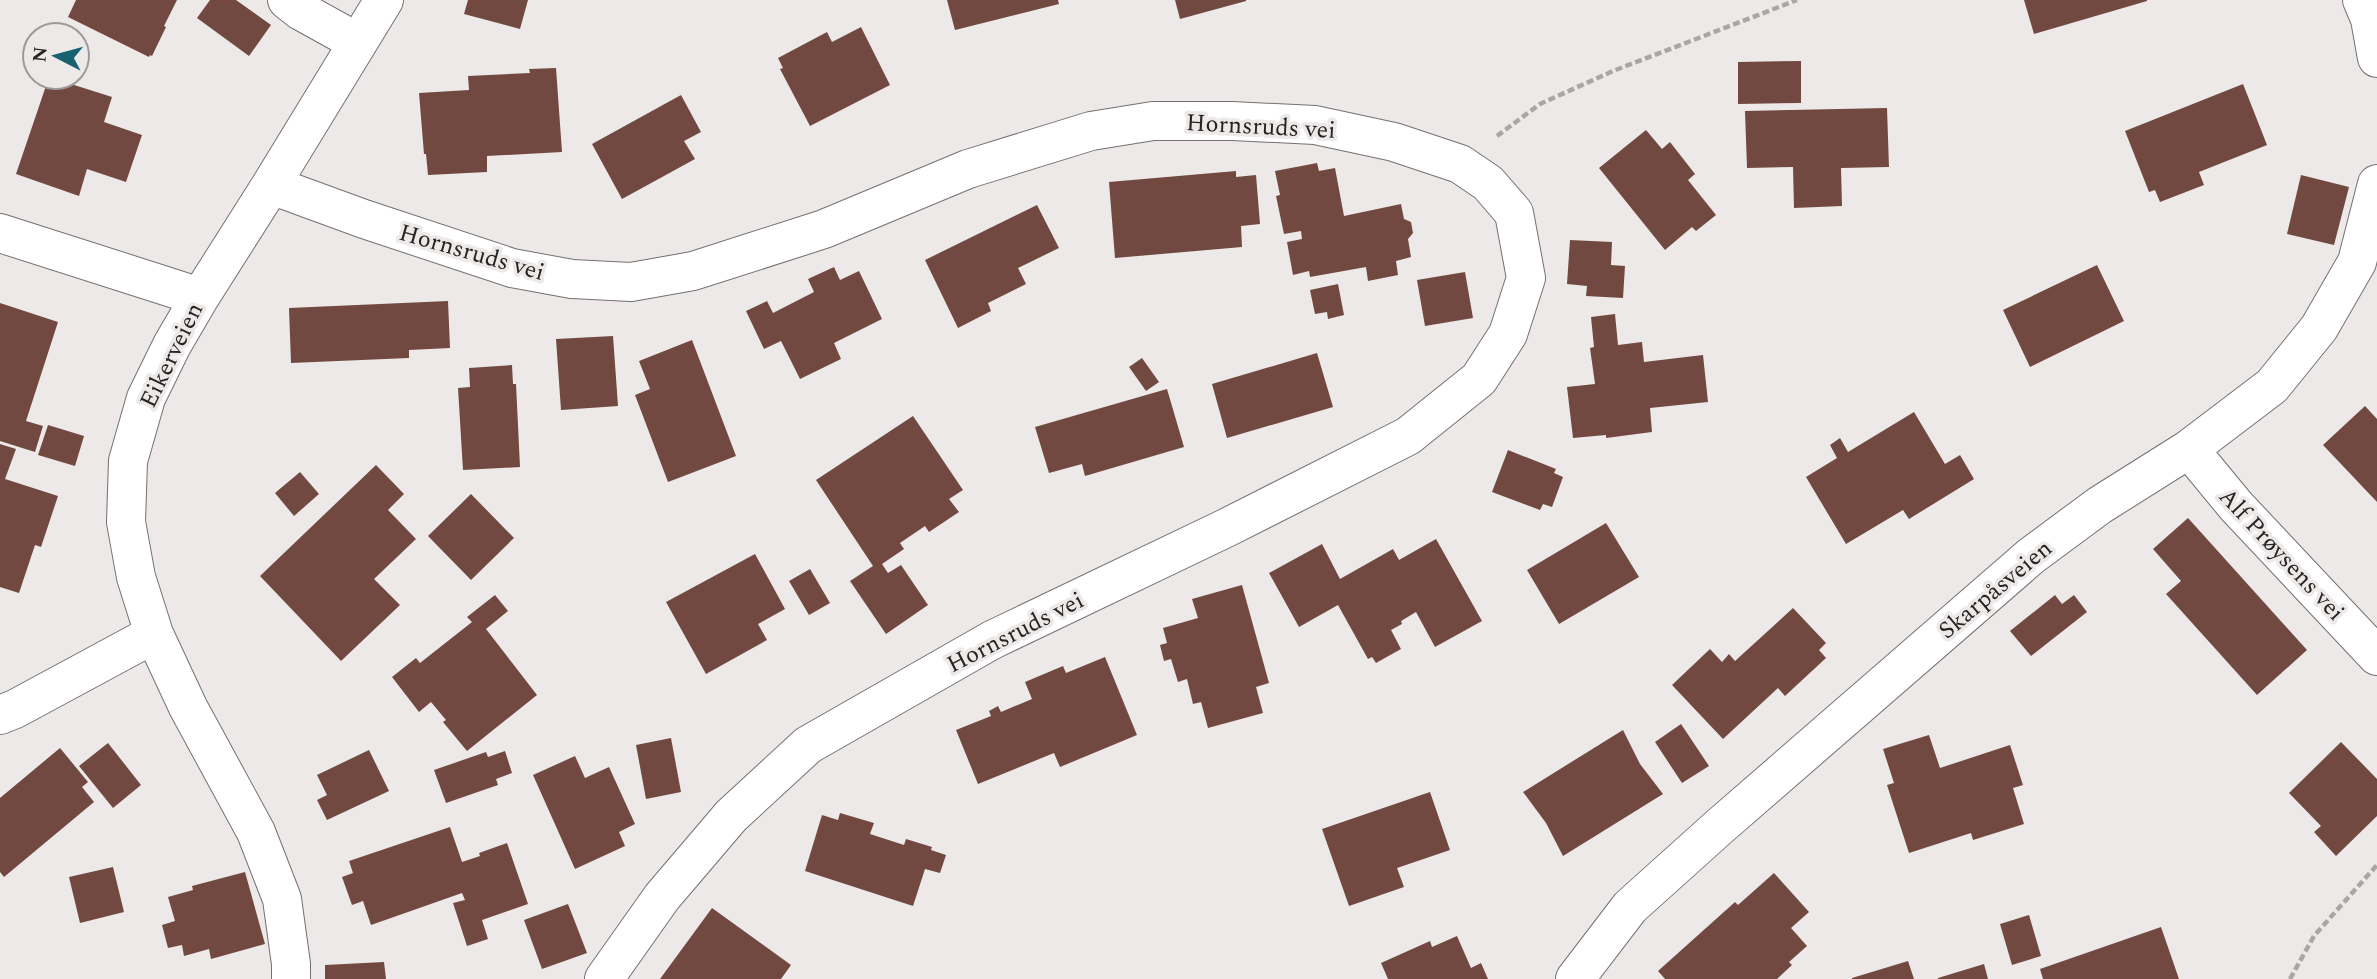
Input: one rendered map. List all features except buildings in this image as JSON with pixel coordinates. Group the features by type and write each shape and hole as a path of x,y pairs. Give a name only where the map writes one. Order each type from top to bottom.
{"street":[{"path":"287,0 357,43"},
{"name":"Eikerveien","path":"291,979 282,899 256,832 188,707 154,634 136,577 126,522 128,461 145,398 200,297 384,0"},
{"path":"2362,0 2370,19 2377,58"},
{"name":"Hornsruds vei","path":"271,185 512,268 572,279 631,282 693,271 824,229 968,169 1091,131 1153,121 1315,125 1394,142 1460,164 1488,183 1514,213 1526,278 1508,334 1479,379 1408,436 1226,528 992,640 808,745 731,816 662,897 604,979"},
{"name":"Skarpåsveien","path":"1575,979 1630,907 2031,556 2100,505 2189,449 2273,386 2319,328 2357,262 2377,184"},
{"path":"0,233 200,297"},
{"name":"Alf Prøysens vei","path":"2189,449 2235,506 2377,656"},
{"path":"0,715 154,634"}],"path":[{"path":"1460,164 1540,104 1613,71 1797,0"},
{"path":"2290,979 2314,936 2377,865"}]}
